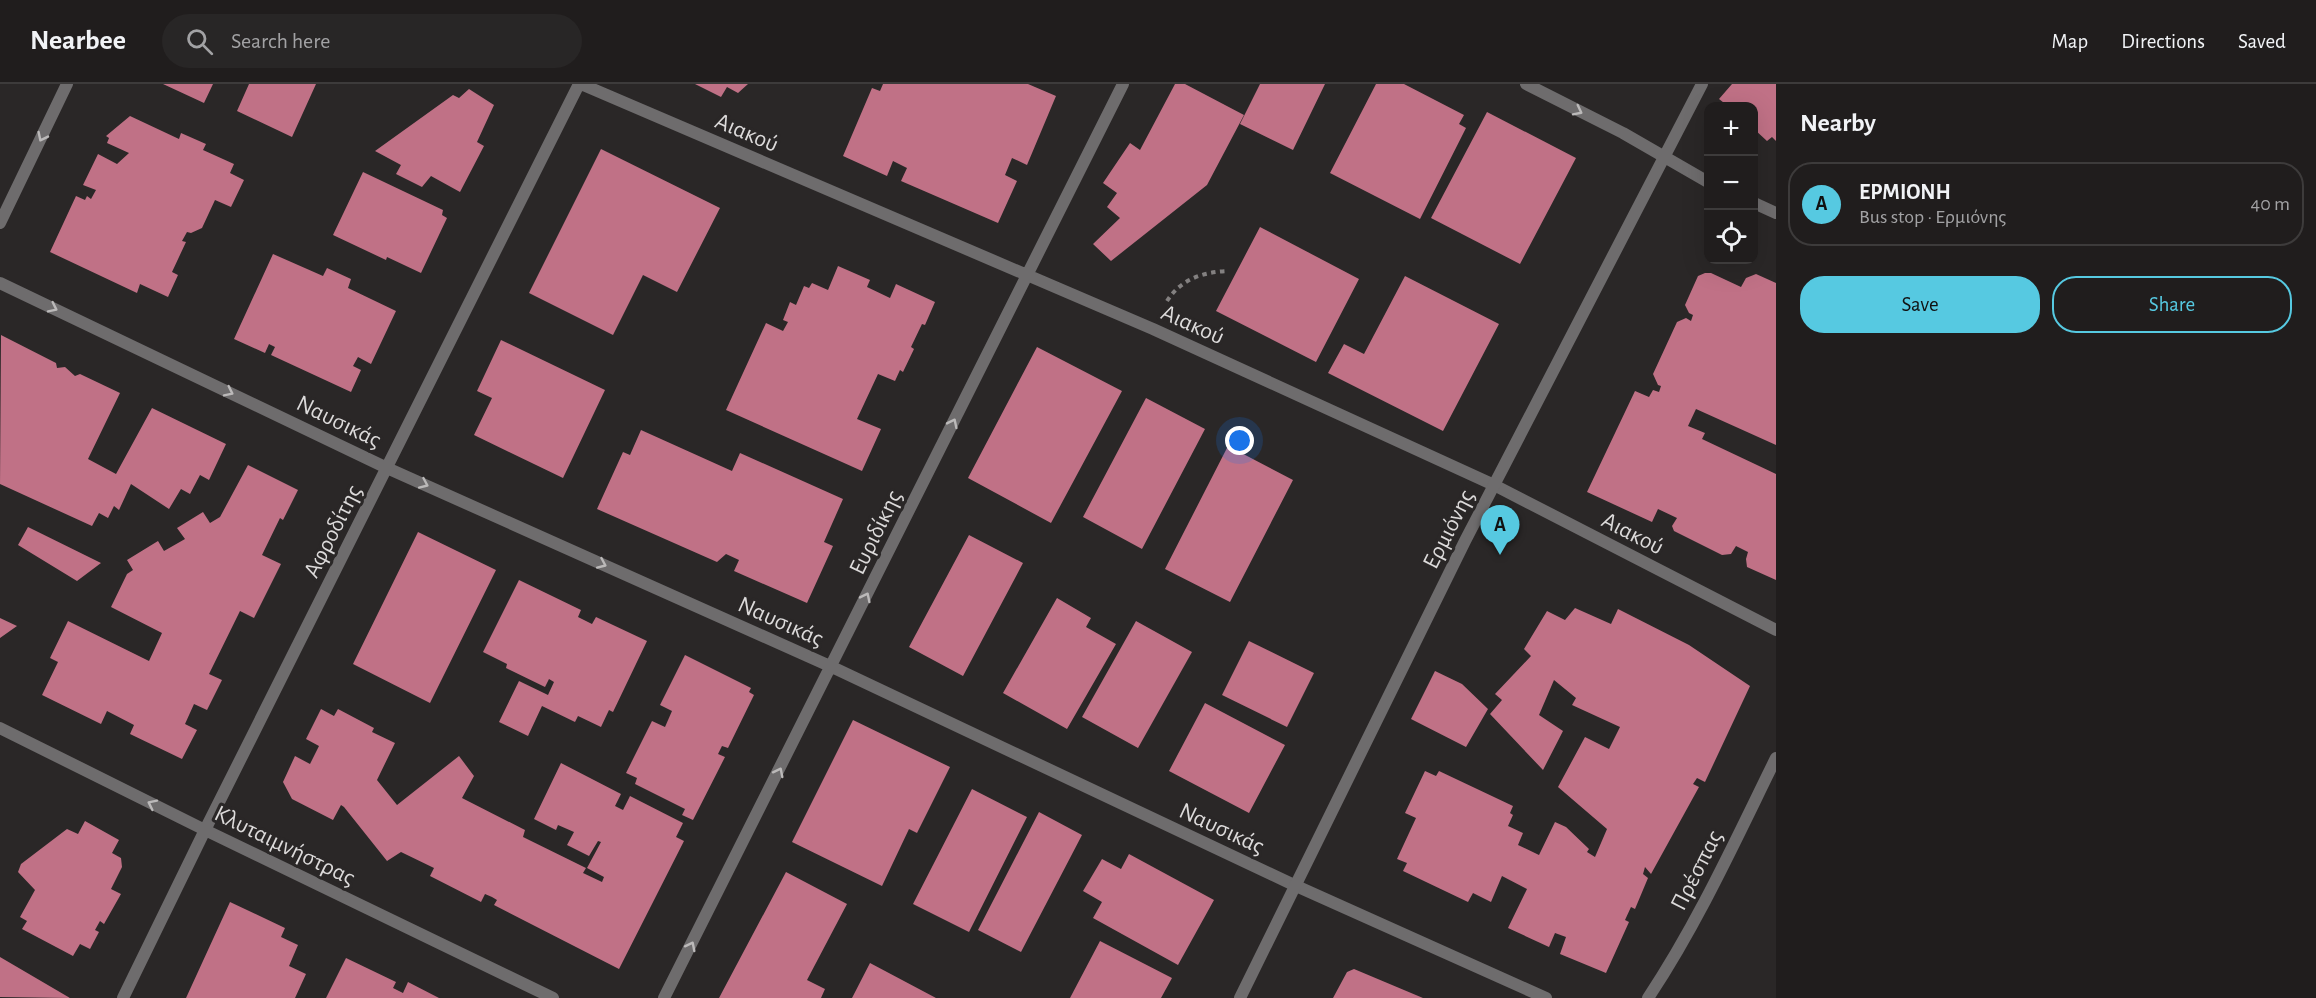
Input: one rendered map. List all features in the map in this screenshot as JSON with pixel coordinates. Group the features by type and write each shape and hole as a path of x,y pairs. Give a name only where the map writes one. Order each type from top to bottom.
{"street":[{"path":"0,223 68,84"},
{"name":"Αιακού","path":"580,84 1153,328 1494,485 1776,630"},
{"name":"Αφροδίτης","path":"123,998 580,84"},
{"name":"Ευριδίκης","path":"664,998 1123,84"},
{"path":"1526,84 1623,133 1704,180"},
{"name":"Ερμιόνης","path":"1240,998 1494,485 1702,84"},
{"path":"1758,205 1776,213"},
{"name":"Ναυσικάς","path":"0,283 387,468 832,667 1294,885 1546,998"},
{"name":"Κλυταιμνήστρας","path":"0,728 205,830 554,998"},
{"name":"Πρέσπας","path":"1648,998 1678,950 1723,866 1776,758"}],"path":[{"path":"1153,328 1169,298 1187,280 1208,272 1228,271"}],"building":[{"path":"163,84 213,84 204,103"},
{"path":"249,84 316,84 292,137 237,111"},
{"path":"695,84 748,84 738,93 727,87 721,97"},
{"path":"883,84 1028,84 1056,96 1027,165 1012,158 1005,175 1017,181 998,223 901,181 907,168 893,161 887,176 843,156 872,88 880,91"},
{"path":"1175,84 1185,84 1244,115 1207,185 1111,261 1093,244 1120,218 1107,207 1117,193 1103,183 1130,143 1140,150"},
{"path":"1260,84 1325,84 1293,150 1240,124"},
{"path":"1376,84 1404,84 1464,115 1459,124 1466,128 1420,219 1330,173"},
{"path":"1732,84 1776,84 1776,141 1772,137 1767,141 1758,133 1758,102 1723,102 1719,99"},
{"path":"469,89 494,105 477,142 484,146 460,192 431,176 422,187 396,174 401,165 375,151 453,95 459,98"},
{"path":"1487,112 1576,158 1520,264 1431,218"},
{"path":"130,116 179,139 181,133 206,144 203,150 234,164 230,173 244,180 231,207 215,200 202,228 191,233 187,232 182,241 186,242 172,272 178,275 168,297 140,284 137,293 50,252 76,196 85,200 87,196 91,199 96,190 83,185 98,154 117,164 129,153 107,143 109,138 106,136"},
{"path":"601,149 720,208 677,292 643,275 613,335 529,293"},
{"path":"363,172 443,210 442,215 447,218 421,273 387,257 386,260 333,235"},
{"path":"1260,227 1359,279 1316,362 1216,311"},
{"path":"273,254 323,276 327,268 351,279 348,288 396,311 371,364 358,357 353,366 361,370 351,392 271,355 275,347 269,344 265,353 234,339"},
{"path":"838,266 870,280 867,287 890,298 896,284 935,302 925,325 922,324 911,347 914,349 903,372 900,370 895,381 878,374 857,419 881,429 862,471 726,410 766,323 783,331 788,322 783,320 790,302 796,305 804,286 809,288 812,283 828,290"},
{"path":"1711,273 1741,287 1746,278 1756,274 1776,283 1776,445 1696,409 1688,426 1705,433 1702,439 1776,474 1776,580 1747,567 1748,552 1736,546 1731,554 1722,555 1674,531 1672,526 1677,518 1658,509 1652,522 1587,492 1635,391 1649,397 1653,390 1659,392 1661,386 1658,385 1653,374 1677,322 1686,318 1691,321 1693,315 1689,313 1685,305 1698,276"},
{"path":"1405,276 1499,324 1443,431 1328,373 1344,344 1364,354"},
{"path":"1,335 56,363 57,368 65,367 75,376 80,374 120,393 88,459 116,474 152,408 226,444 209,480 200,475 190,494 181,489 169,509 131,484 119,510 114,506 108,518 99,513 92,526 0,484"},
{"path":"501,340 605,390 563,478 474,435 492,398 477,391"},
{"path":"1037,347 1122,391 1051,523 968,478"},
{"path":"1146,398 1205,429 1142,549 1083,517"},
{"path":"641,430 732,471 740,453 843,499 824,542 833,546 807,603 734,571 739,560 726,554 717,562 597,509 623,452 630,455"},
{"path":"1228,446 1293,480 1230,602 1165,569"},
{"path":"248,465 298,490 283,520 280,518 262,555 281,564 254,618 240,611 209,674 222,680 207,710 194,704 185,724 197,730 182,759 130,734 134,725 107,711 101,724 42,695 58,662 50,658 68,621 149,661 162,633 111,607 127,574 133,570 127,560 158,541 164,551 185,539 177,528 203,512 210,523 220,517"},
{"path":"28,527 101,563 77,581 18,545"},
{"path":"418,532 496,570 430,703 353,664"},
{"path":"969,535 1023,563 963,676 909,647"},
{"path":"519,580 581,610 578,617 592,624 596,617 647,641 613,712 609,710 601,727 578,716 575,722 542,706 528,736 499,722 519,681 548,695 554,682 549,679 545,687 506,668 507,664 483,652"},
{"path":"1057,598 1091,618 1086,627 1116,644 1067,729 1003,693"},
{"path":"1575,608 1611,624 1618,609 1689,645 1750,686 1705,782 1697,778 1693,784 1699,787 1651,874 1645,867 1643,874 1648,878 1635,909 1631,907 1625,920 1629,922 1606,973 1560,954 1566,937 1555,933 1549,947 1508,928 1527,889 1502,876 1491,902 1473,893 1468,902 1403,871 1407,863 1397,859 1416,818 1405,813 1425,771 1436,776 1439,771 1513,806 1510,813 1513,815 1508,826 1523,833 1518,845 1539,855 1555,822 1566,827 1589,849 1587,852 1595,857 1607,829 1558,787 1585,737 1609,749 1620,727 1572,705 1576,698 1554,680 1539,715 1563,731 1543,770 1490,714 1502,700 1495,694 1531,656 1524,649 1547,611 1565,620"},
{"path":"0,618 17,626 0,638"},
{"path":"1136,621 1192,652 1138,748 1082,717"},
{"path":"1249,641 1314,673 1287,727 1222,695"},
{"path":"685,655 751,688 749,692 754,695 728,748 722,746 718,754 725,757 693,820 682,815 685,809 635,784 637,778 626,773 652,721 665,727 672,711 660,705"},
{"path":"1435,671 1462,684 1488,709 1466,747 1411,719"},
{"path":"1205,703 1285,745 1249,813 1169,771"},
{"path":"321,709 334,716 338,709 374,728 372,732 395,743 377,780 397,805 459,756 474,776 462,798 525,830 523,837 586,868 583,873 602,882 604,877 587,868 601,842 598,841 589,856 567,845 574,832 558,825 556,830 534,819 561,763 621,794 615,806 623,810 630,796 683,823 676,837 684,841 619,969 494,905 497,900 492,897 485,894 481,902 430,876 434,868 401,852 387,861 341,805 333,820 292,799 283,782 295,756 310,764 319,746 306,739"},
{"path":"853,720 950,767 917,833 909,829 882,886 792,842"},
{"path":"972,789 1027,817 969,932 913,904"},
{"path":"1039,812 1082,835 1021,952 978,930"},
{"path":"85,821 119,840 112,853 121,858 122,867 111,889 121,894 104,924 100,921 95,930 99,932 90,949 80,944 73,956 22,929 27,921 20,917 35,890 18,872 21,864 67,829 78,834"},
{"path":"1129,854 1214,900 1178,965 1093,918 1102,902 1083,891 1102,859 1121,869"},
{"path":"786,872 847,904 807,980 825,989 821,998 719,998"},
{"path":"230,902 285,928 281,937 298,945 289,966 306,974 295,998 186,998"},
{"path":"1100,941 1172,978 1161,998 1070,998"},
{"path":"0,957 70,998 0,997"},
{"path":"346,958 396,982 393,988 403,993 408,982 439,998 326,998"},
{"path":"870,963 936,998 852,998"},
{"path":"1354,969 1423,998 1333,998 1347,972"}],"place":[{"name":"ΕΡΜΙΟΝΗ","path":"1500,555"}]}
